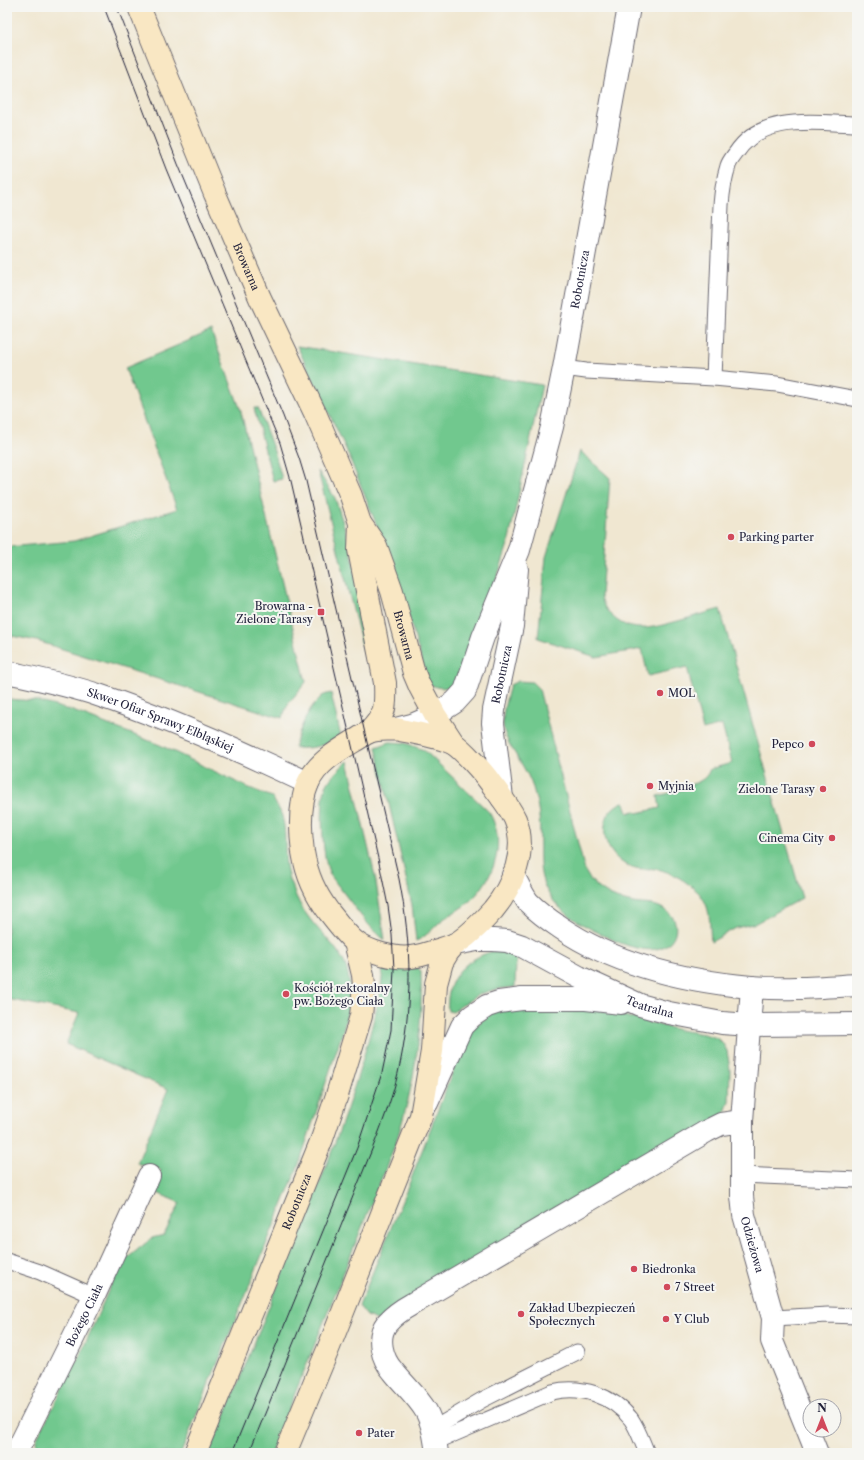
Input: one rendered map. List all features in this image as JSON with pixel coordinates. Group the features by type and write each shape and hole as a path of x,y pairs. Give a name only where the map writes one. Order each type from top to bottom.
{"main road":[{"name":"Browarna","path":"139,7 218,201 260,298 315,413 351,496 360,523 376,546 392,591 414,672 420,687 435,715 454,744"},
{"name":"Browarna","path":"360,523 359,550 385,683 386,701 380,720 370,732"},
{"path":"285,1453 332,1340 421,1116 432,1051 436,984 442,962 455,944 468,935 502,900 513,875 519,855 519,832 516,820 502,798 481,771 454,744 431,736 396,729 370,732 330,757 319,766 308,783 301,825 306,867 313,886 325,907 335,920 355,942 371,950 394,957 409,958 455,944"},
{"name":"Robotnicza","path":"195,1453 316,1154 337,1095 361,1016 364,985 355,942"}],"street":[{"name":"Robotnicza","path":"396,729 412,725 435,715 455,702 465,691 483,637 519,550 552,427 564,368 629,7"},
{"name":"Robotnicza","path":"502,798 493,723 494,710 512,626 519,550"},
{"name":"Skwer Ofiar Sprawy Elbląskiej","path":"7,672 59,683 135,708 228,746 308,783"},
{"path":"513,875 522,894 546,918 583,942 610,955 686,977 752,987 821,988 857,985"},
{"name":"Teatralna","path":"455,944 477,940 507,941 522,946 579,977 640,1005 669,1013 715,1022 750,1025 857,1024"},
{"name":"Odzieżowa","path":"752,987 742,1121 744,1215 773,1318 772,1341 817,1453"},
{"path":"421,1116 462,1026 472,1016 487,1006 499,1002 522,999 586,999 640,1005"},
{"path":"435,1441 427,1412 411,1390 392,1370 384,1358 382,1334 386,1324 407,1307 707,1131 721,1124 742,1121"},
{"name":"Bożego Ciała","path":"16,1453 94,1296 149,1176"}],"lane":[{"path":"714,378 720,205 728,165 740,146 753,135 769,128 788,122 857,124"},
{"path":"564,368 586,371 714,378 777,384 857,399"},
{"path":"742,1175 857,1180"},
{"path":"7,1261 40,1272 94,1296"},
{"path":"773,1318 828,1315 857,1316"},
{"path":"435,1441 482,1400 577,1352"},
{"path":"435,1441 552,1392 565,1389 576,1389 601,1396 613,1402 623,1410 636,1429 647,1453"}],"green space":[{"path":"211,331 240,408 306,682 288,704 282,718 37,641 7,635 7,547 74,541 177,509 125,368"},
{"path":"297,346 542,385 508,544 459,682 455,684 440,688 428,683 398,580 346,449"},
{"path":"254,408 258,408 275,454 282,479 273,481"},
{"path":"580,451 610,478 601,596 608,612 621,623 636,628 644,628 661,625 720,609 802,898 756,923 736,928 711,942 708,910 699,893 685,881 668,872 657,869 635,868 628,866 616,858 608,846 605,825 608,814 613,808 623,802 625,803 628,813 634,811 637,813 660,808 658,796 685,789 685,786 703,779 710,769 732,763 722,725 703,730 687,667 648,676 642,649 596,657 538,638 546,557"},
{"path":"318,471 335,498 350,544 371,656 365,657"},
{"path":"518,681 532,682 539,689 585,871 593,883 611,896 633,903 657,906 671,915 676,927 675,933 673,939 663,947 653,950 629,946 615,941 593,930 564,912 550,896 541,876 539,812 534,792 531,782 507,740 503,727 505,703 510,685"},
{"path":"331,693 341,737 329,743 318,746 294,748 304,721 311,708 322,696"},
{"path":"7,699 37,701 73,711 160,745 247,787 272,797 279,808 284,824 287,871 295,893 307,915 338,952 347,970 349,980 349,1000 343,1031 299,1164 181,1453 37,1453 36,1440 82,1351 120,1264 152,1238 164,1235 180,1203 153,1191 161,1170 137,1163 168,1089 66,1044 79,1013 7,999"},
{"path":"390,742 405,743 424,750 489,812 497,835 496,859 492,871 479,892 467,904 445,918 416,941 412,905 376,747"},
{"path":"348,761 375,876 385,940 368,924 332,877 329,872 325,855 322,830 323,797 329,781"},
{"path":"493,951 519,953 516,961 515,987 487,991 453,1012 448,1011 450,989 457,974 469,962"},
{"path":"386,966 400,969 417,967 421,972 419,1038 416,1060 402,1124 395,1145 271,1453 209,1453 315,1194 341,1126 353,1092 373,1023 381,988 383,967"},
{"path":"495,1010 600,1010 717,1038 724,1045 727,1051 730,1069 729,1101 721,1124 386,1324 367,1316 359,1306 411,1179 468,1032"}],"tram line":[{"path":"104,7 166,169 280,443 291,481 380,867 392,935 394,969 391,1030 382,1073 357,1148 232,1453"},
{"path":"117,7 178,164 299,458 306,481 399,879 406,928 409,976 408,1001 403,1049 394,1089 377,1137 249,1453"}],"place":[{"name":"Parking parter","path":"731,537"},
{"name":"Browarna - Zielone Tarasy","path":"321,612"},
{"name":"MOL","path":"660,693"},
{"name":"Pepco","path":"812,744"},
{"name":"Myjnia","path":"650,786"},
{"name":"Zielone Tarasy","path":"823,789"},
{"name":"Cinema City","path":"832,838"},
{"name":"Kościół rektoralny pw. Bożego Ciała","path":"286,994"},
{"name":"Biedronka","path":"634,1269"},
{"name":"7 Street","path":"667,1287"},
{"name":"Zakład Ubezpieczeń Społecznych","path":"521,1314"},
{"name":"Y Club","path":"666,1319"},
{"name":"Pater","path":"359,1433"}]}
